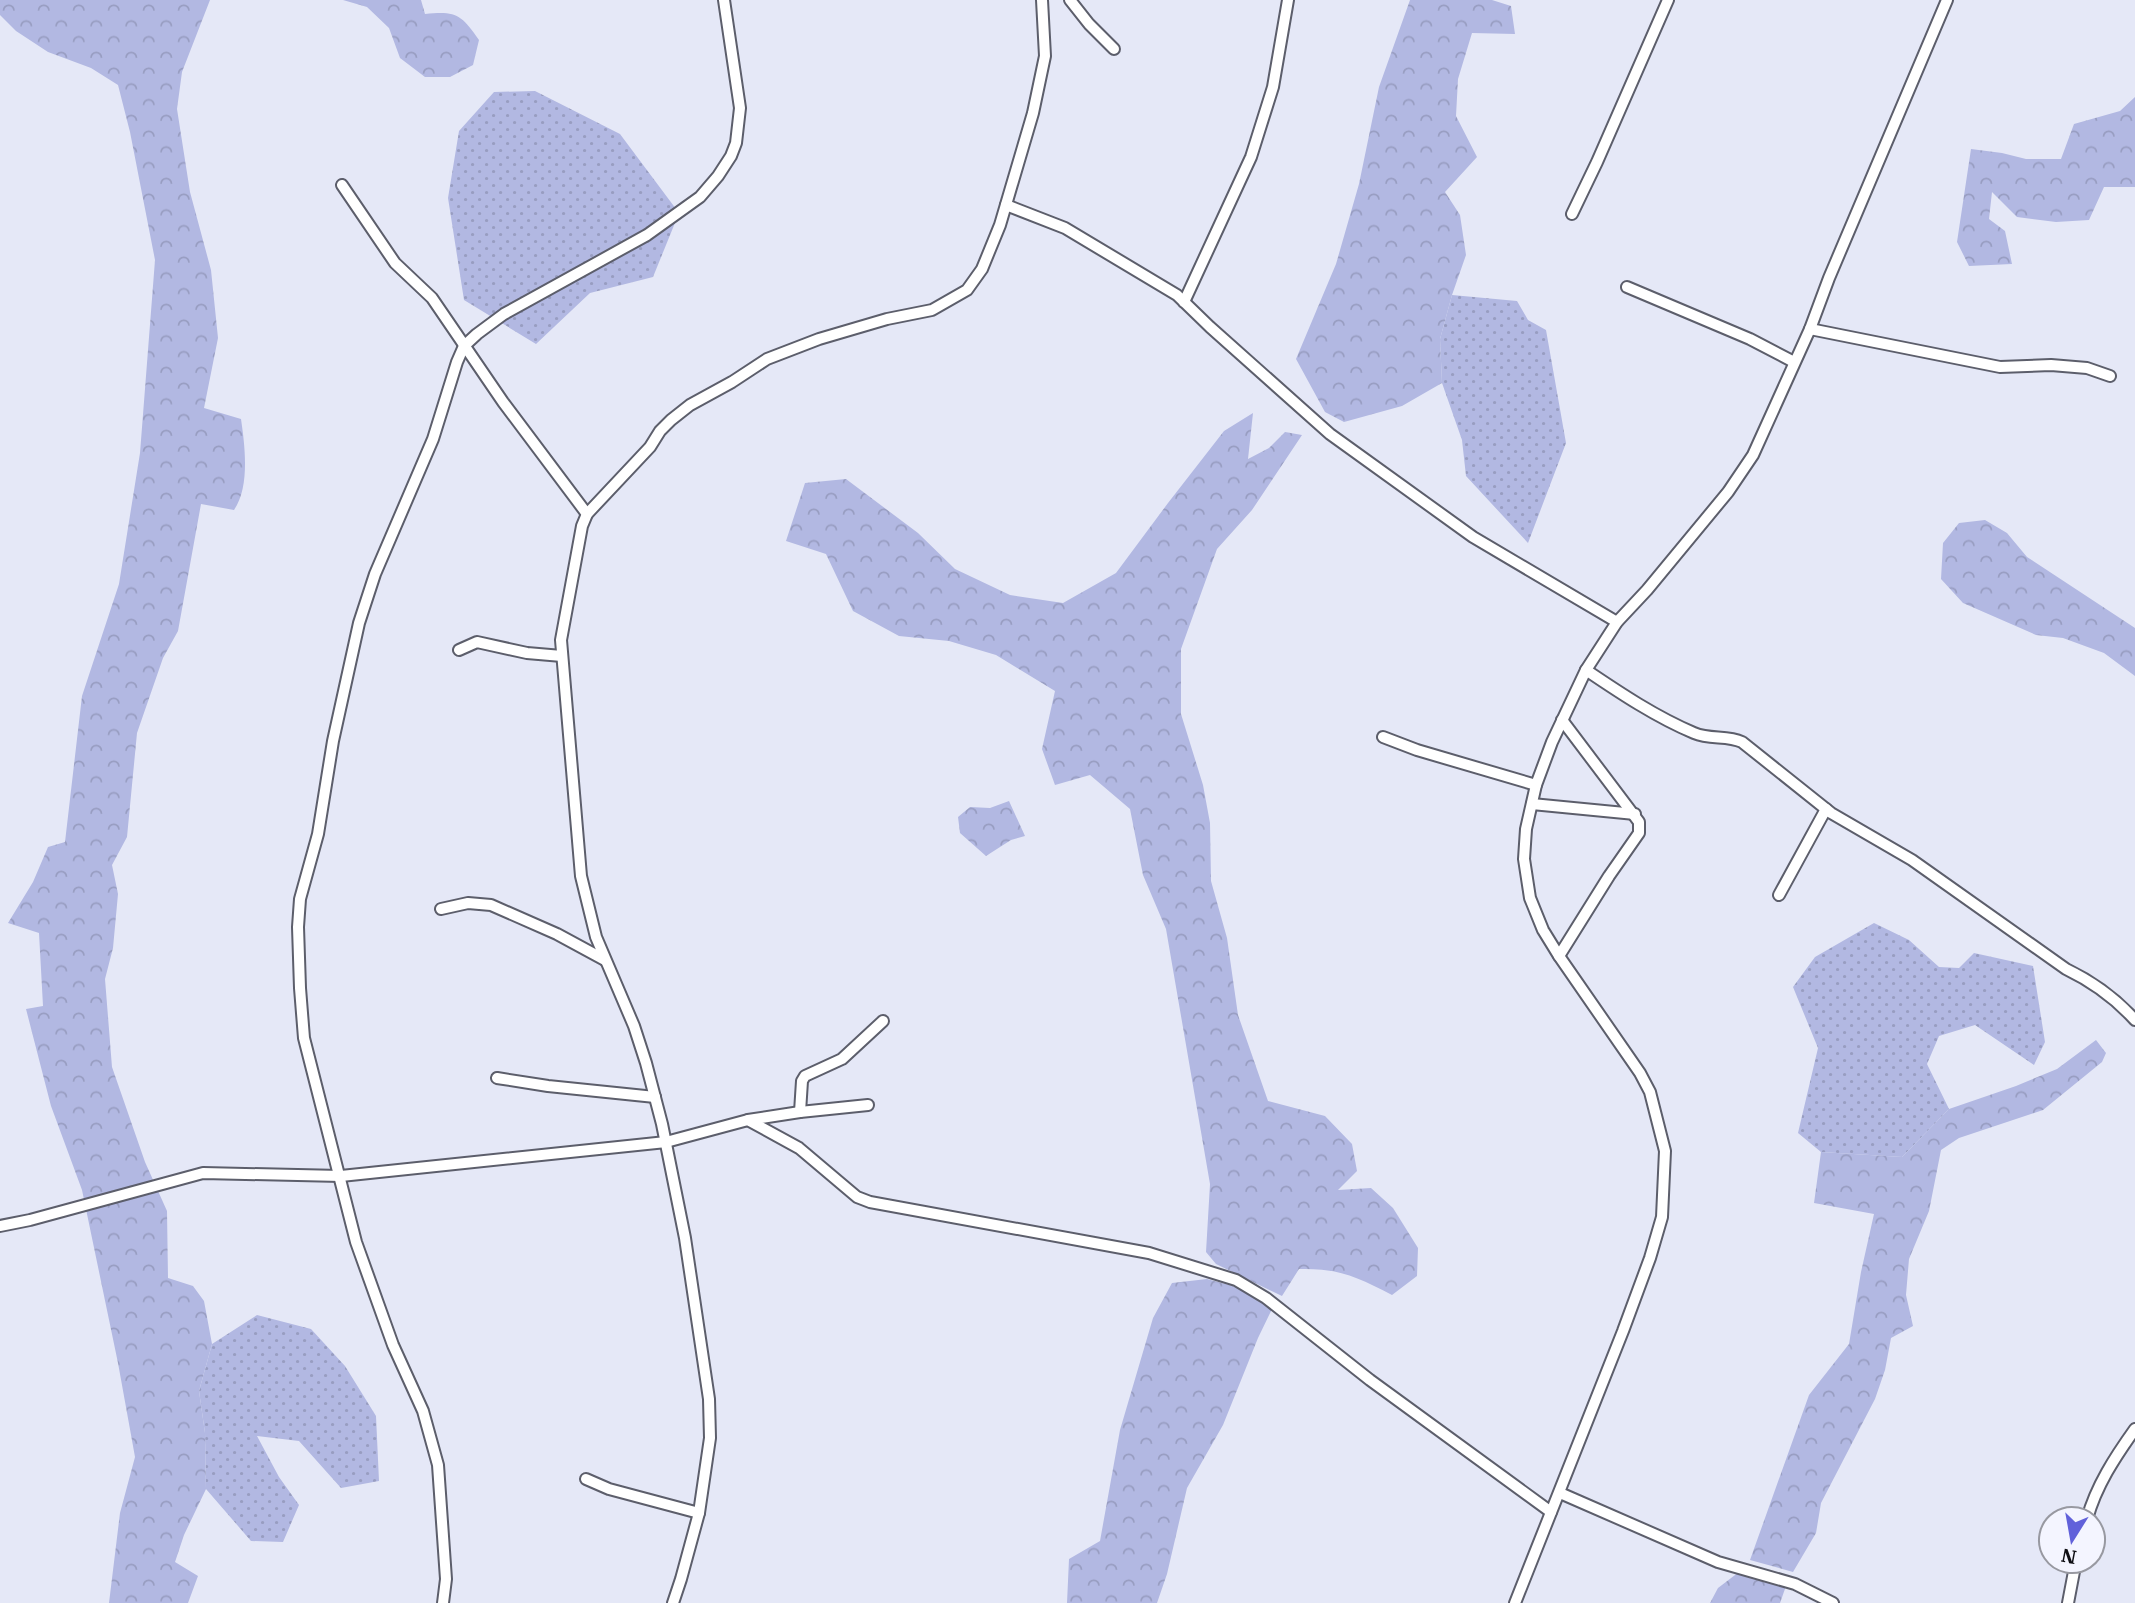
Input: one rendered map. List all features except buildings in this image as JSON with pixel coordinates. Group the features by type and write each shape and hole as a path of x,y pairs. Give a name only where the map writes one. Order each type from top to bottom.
{"street":[{"path":"443,1603 446,1579 438,1465 423,1411 393,1345 356,1242 304,1038 298,927 300,900 317,834 333,741 359,623 383,552 433,439 464,346 504,314 647,236 700,197 718,176 736,143 740,108 724,0"},
{"path":"673,1603 699,1513 710,1438 709,1399 693,1284 666,1142 634,1026 596,937 582,876 561,639 582,526 587,514 650,447 660,431 690,405 733,382 767,359 819,339 887,319 932,310 967,290 982,269 1000,225 1041,79 1045,56 1042,0"},
{"path":"1070,0 1114,49"},
{"path":"1184,302 1251,157 1273,87 1288,0"},
{"path":"1572,214 1668,0"},
{"path":"1515,1603 1650,1258 1662,1217 1665,1151 1650,1092 1640,1073 1559,956 1543,930 1530,898 1524,859 1526,829 1536,785 1552,742 1586,670 1617,622 1728,492 1753,455 1810,329 1947,0"},
{"path":"342,185 395,263 432,298 587,514"},
{"path":"1006,205 1065,228 1177,295 1330,434 1473,537 1617,622"},
{"path":"1627,287 1750,339 1794,362"},
{"path":"1810,329 2000,367 2063,366 2087,368 2110,376"},
{"path":"459,650 477,642 536,655 562,656"},
{"path":"1586,670 1623,695 1697,734 1732,738 1742,742 1826,809 1912,860 2055,961 2084,978 2135,1020"},
{"path":"1559,956 1639,833 1639,822 1635,814 1562,720"},
{"path":"1383,737 1417,750 1536,785"},
{"path":"1532,804 1635,814"},
{"path":"1779,895 1826,809"},
{"path":"441,909 468,903 491,905 557,934 605,960"},
{"path":"800,1112 802,1081 805,1076 842,1059 883,1021"},
{"path":"497,1078 655,1097"},
{"path":"0,1226 203,1173 341,1176 666,1142 748,1120 868,1105"},
{"path":"748,1120 799,1148 841,1185 857,1197 870,1202 1149,1254 1236,1280 1266,1298 1370,1380 1551,1512"},
{"path":"2091,1505 2103,1478 2135,1429"},
{"path":"586,1479 609,1489 699,1513"},
{"path":"1560,1493 1718,1562 1795,1584 1833,1603"},
{"path":"2068,1603 2073,1575"}],"green space":[{"path":"0,0 210,0 182,72 177,109 190,192 211,270 218,338 204,408 241,419 245,454 244,478 234,510 201,504 178,631 163,658 137,733 127,837 112,865 118,894 113,948 105,979 112,1067 145,1162 167,1211 168,1278 193,1286 204,1301 212,1344 199,1391 205,1433 206,1489 184,1535 175,1562 198,1576 188,1603 109,1603 120,1513 135,1457 82,1190 51,1106 26,1009 43,1006 39,933 8,923 33,882 48,847 65,842 82,696 119,584 140,453 155,260 118,85 91,68 48,52 16,31 0,15"},
{"path":"343,0 421,0 425,14 444,13 457,16 479,40 473,65 450,77 425,77 400,58 389,28 367,7"},
{"path":"1410,0 1492,0 1511,6 1515,34 1472,33 1458,79 1456,116 1477,157 1445,192 1460,215 1466,255 1440,339 1442,383 1402,406 1344,422 1325,412 1296,359 1336,264 1359,184 1379,87"},
{"path":"535,91 620,134 679,213 653,277 590,293 536,344 464,300 448,198 459,131 494,92"},
{"path":"2135,97 2135,187 2104,187 2089,220 2056,222 2017,217 1992,192 1989,219 2005,231 2012,264 1969,266 1957,242 1971,149 2026,159 2061,159 2074,124 2120,111"},
{"path":"1452,295 1517,301 1528,320 1546,330 1566,443 1528,543 1466,476 1462,440 1442,383 1440,339"},
{"path":"1253,413 1248,459 1269,448 1285,432 1302,435 1252,510 1217,549 1181,649 1181,714 1203,785 1210,823 1211,881 1227,938 1238,1015 1268,1101 1325,1116 1352,1144 1357,1171 1338,1190 1371,1188 1393,1208 1418,1248 1417,1276 1392,1295 1347,1275 1325,1270 1299,1269 1282,1296 1216,1264 1206,1252 1210,1184 1166,929 1143,875 1130,809 1090,775 1055,785 1042,749 1055,691 996,655 949,641 899,636 853,611 826,554 786,541 805,483 846,479 918,533 955,569 1010,595 1063,603 1116,573 1224,431"},
{"path":"1985,520 2007,533 2027,557 2135,628 2135,676 2104,653 2063,638 2036,635 1963,603 1941,579 1943,543 1959,523"},
{"path":"1009,801 1025,836 1011,840 986,856 960,833 958,817 970,807 990,808"},
{"path":"1874,923 1909,940 1939,967 1959,968 1974,953 2033,966 2045,1042 2034,1065 1975,1025 1939,1036 1927,1064 1949,1109 1902,1157 1821,1152 1798,1133 1818,1048 1793,987 1815,957"},
{"path":"2096,1040 2106,1053 2102,1062 2043,1110 1959,1138 1941,1150 1929,1211 1909,1259 1906,1295 1913,1326 1891,1338 1885,1370 1875,1399 1821,1503 1816,1533 1793,1572 1750,1560 1809,1395 1849,1344 1874,1214 1814,1203 1821,1152 1902,1157 1949,1109 2057,1069"},
{"path":"1207,1279 1240,1288 1272,1309 1223,1425 1187,1488 1167,1574 1157,1603 1067,1603 1069,1559 1100,1541 1120,1430 1153,1318 1172,1283"},
{"path":"257,1315 311,1329 345,1366 376,1416 379,1481 341,1488 299,1441 257,1436 279,1477 299,1505 283,1542 251,1541 206,1489 205,1433 199,1391 212,1344"},
{"path":"1739,1572 1786,1586 1780,1603 1710,1603 1718,1588"}]}
